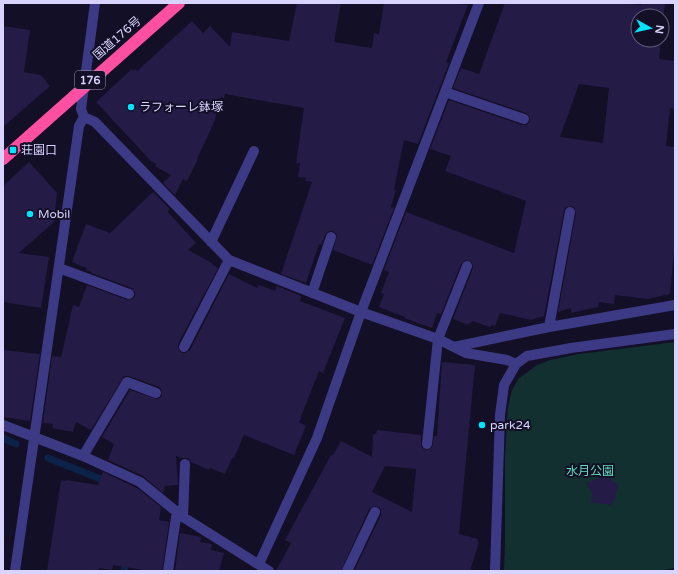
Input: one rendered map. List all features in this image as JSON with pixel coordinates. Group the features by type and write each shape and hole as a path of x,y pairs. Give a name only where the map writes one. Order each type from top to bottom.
{"highway":[{"name":"国道176号","path":"3,159 82,87 179,3"}],"street":[{"path":"95,3 82,87 81,109 84,117 95,122 229,260 361,312 438,339 466,354 507,360 516,364"},
{"path":"259,564 317,438 361,312 479,3"},
{"path":"445,92 524,119"},
{"path":"15,571 79,126 84,117"},
{"path":"211,242 254,151"},
{"path":"549,327 570,212"},
{"path":"312,293 331,237"},
{"path":"184,347 229,260"},
{"path":"427,444 438,339 466,266"},
{"path":"59,268 129,294"},
{"path":"454,347 549,327 675,305"},
{"path":"495,571 500,414 504,385 516,364 527,356 571,348 675,334"},
{"path":"83,456 127,382 156,393"},
{"path":"3,425 83,456 140,482 180,514 269,571"},
{"path":"168,571 180,514 185,464"},
{"path":"347,571 375,512"}],"green space":[{"name":"水月公園","path":"675,342 675,568 658,571 504,571 505,456 508,407 512,390 519,378 537,365 550,360 579,354"}],"building":[{"path":"297,3 341,3 334,42 372,48 374,33 379,34 384,3 451,3 468,5 446,62 449,63 418,144 404,140 394,190 396,190 391,207 394,208 372,265 333,250 337,235 333,231 329,231 325,235 321,245 319,244 306,283 281,274 312,182 305,181 306,178 298,177 300,163 296,163 304,108 225,94 224,98 220,97 215,120 198,159 187,181 183,179 175,195 163,183 171,175 155,166 156,164 151,161 96,102 132,69 133,71 135,69 137,71 192,21 203,33 210,26 230,47 232,32 289,41"},
{"path":"505,3 617,3 641,5 641,3 665,3 664,8 630,8 630,48 660,48 659,59 675,61 675,109 670,108 666,146 675,147 675,240 670,294 648,299 615,295 614,304 599,302 598,307 571,313 571,308 558,312 576,213 574,207 571,206 565,208 564,211 544,316 531,320 500,313 495,326 492,325 490,327 472,321 469,325 453,319 473,268 472,262 466,260 461,264 441,314 437,313 432,328 379,307 384,294 381,293 389,272 384,270 406,212 514,253 526,201 445,171 451,156 430,149 449,100 522,125 526,125 530,121 530,117 526,113 453,88 461,68 479,74","holes":["579,84 609,88 603,143 560,137"]},
{"path":"3,26 30,30 24,72 41,75 50,86 3,127"},
{"name":"Mobil","path":"29,162 57,193 54,222 19,253 49,257 41,308 3,302 3,186"},
{"path":"153,192 169,208 168,212 196,243 188,250 212,263 218,268 178,344 178,348 181,353 185,353 190,350 229,274 257,288 259,285 275,291 277,286 301,296 300,301 345,318 323,373 319,371 299,422 306,426 294,455 244,435 225,474 210,468 209,470 191,462 188,458 176,456 178,485 165,486 163,493 143,476 108,460 114,444 102,437 130,390 157,399 162,395 159,387 129,376 124,376 91,430 76,422 73,432 52,428 53,424 43,423 52,356 61,357 73,305 79,307 87,285 127,300 133,299 135,296 132,288 91,273 92,272 86,270 87,268 72,262 86,224 110,233"},
{"path":"3,350 40,354 30,421 3,417"},
{"path":"442,362 475,365 459,534 478,539 477,542 479,542 470,571 354,571 381,515 381,509 375,506 369,509 341,571 276,571 291,543 285,540 331,455 333,455 341,441 372,457 373,434 376,434 377,430 421,435 421,447 426,450 432,448 434,436 437,436","holes":["385,466 416,469 412,512 372,492"]},
{"path":"607,470 612,481 618,484 615,500 610,505 591,502 592,492 586,483 597,479"},
{"path":"103,472 137,488 161,507 159,520 169,522 162,571 150,571 113,565 112,570 99,568 99,571 47,571 61,480 98,485"},
{"path":"180,533 201,537 200,542 212,544 211,550 224,553 219,571 175,571"}],"waterway":[{"path":"3,438 16,444"},
{"path":"48,458 108,482"},
{"path":"124,571 126,557"}],"place":[{"name":"ラフォーレ鉢塚","path":"131,107"},
{"name":"荘園口","path":"13,150"},
{"name":"Mobil","path":"30,214"},
{"name":"park24","path":"482,425"}]}
